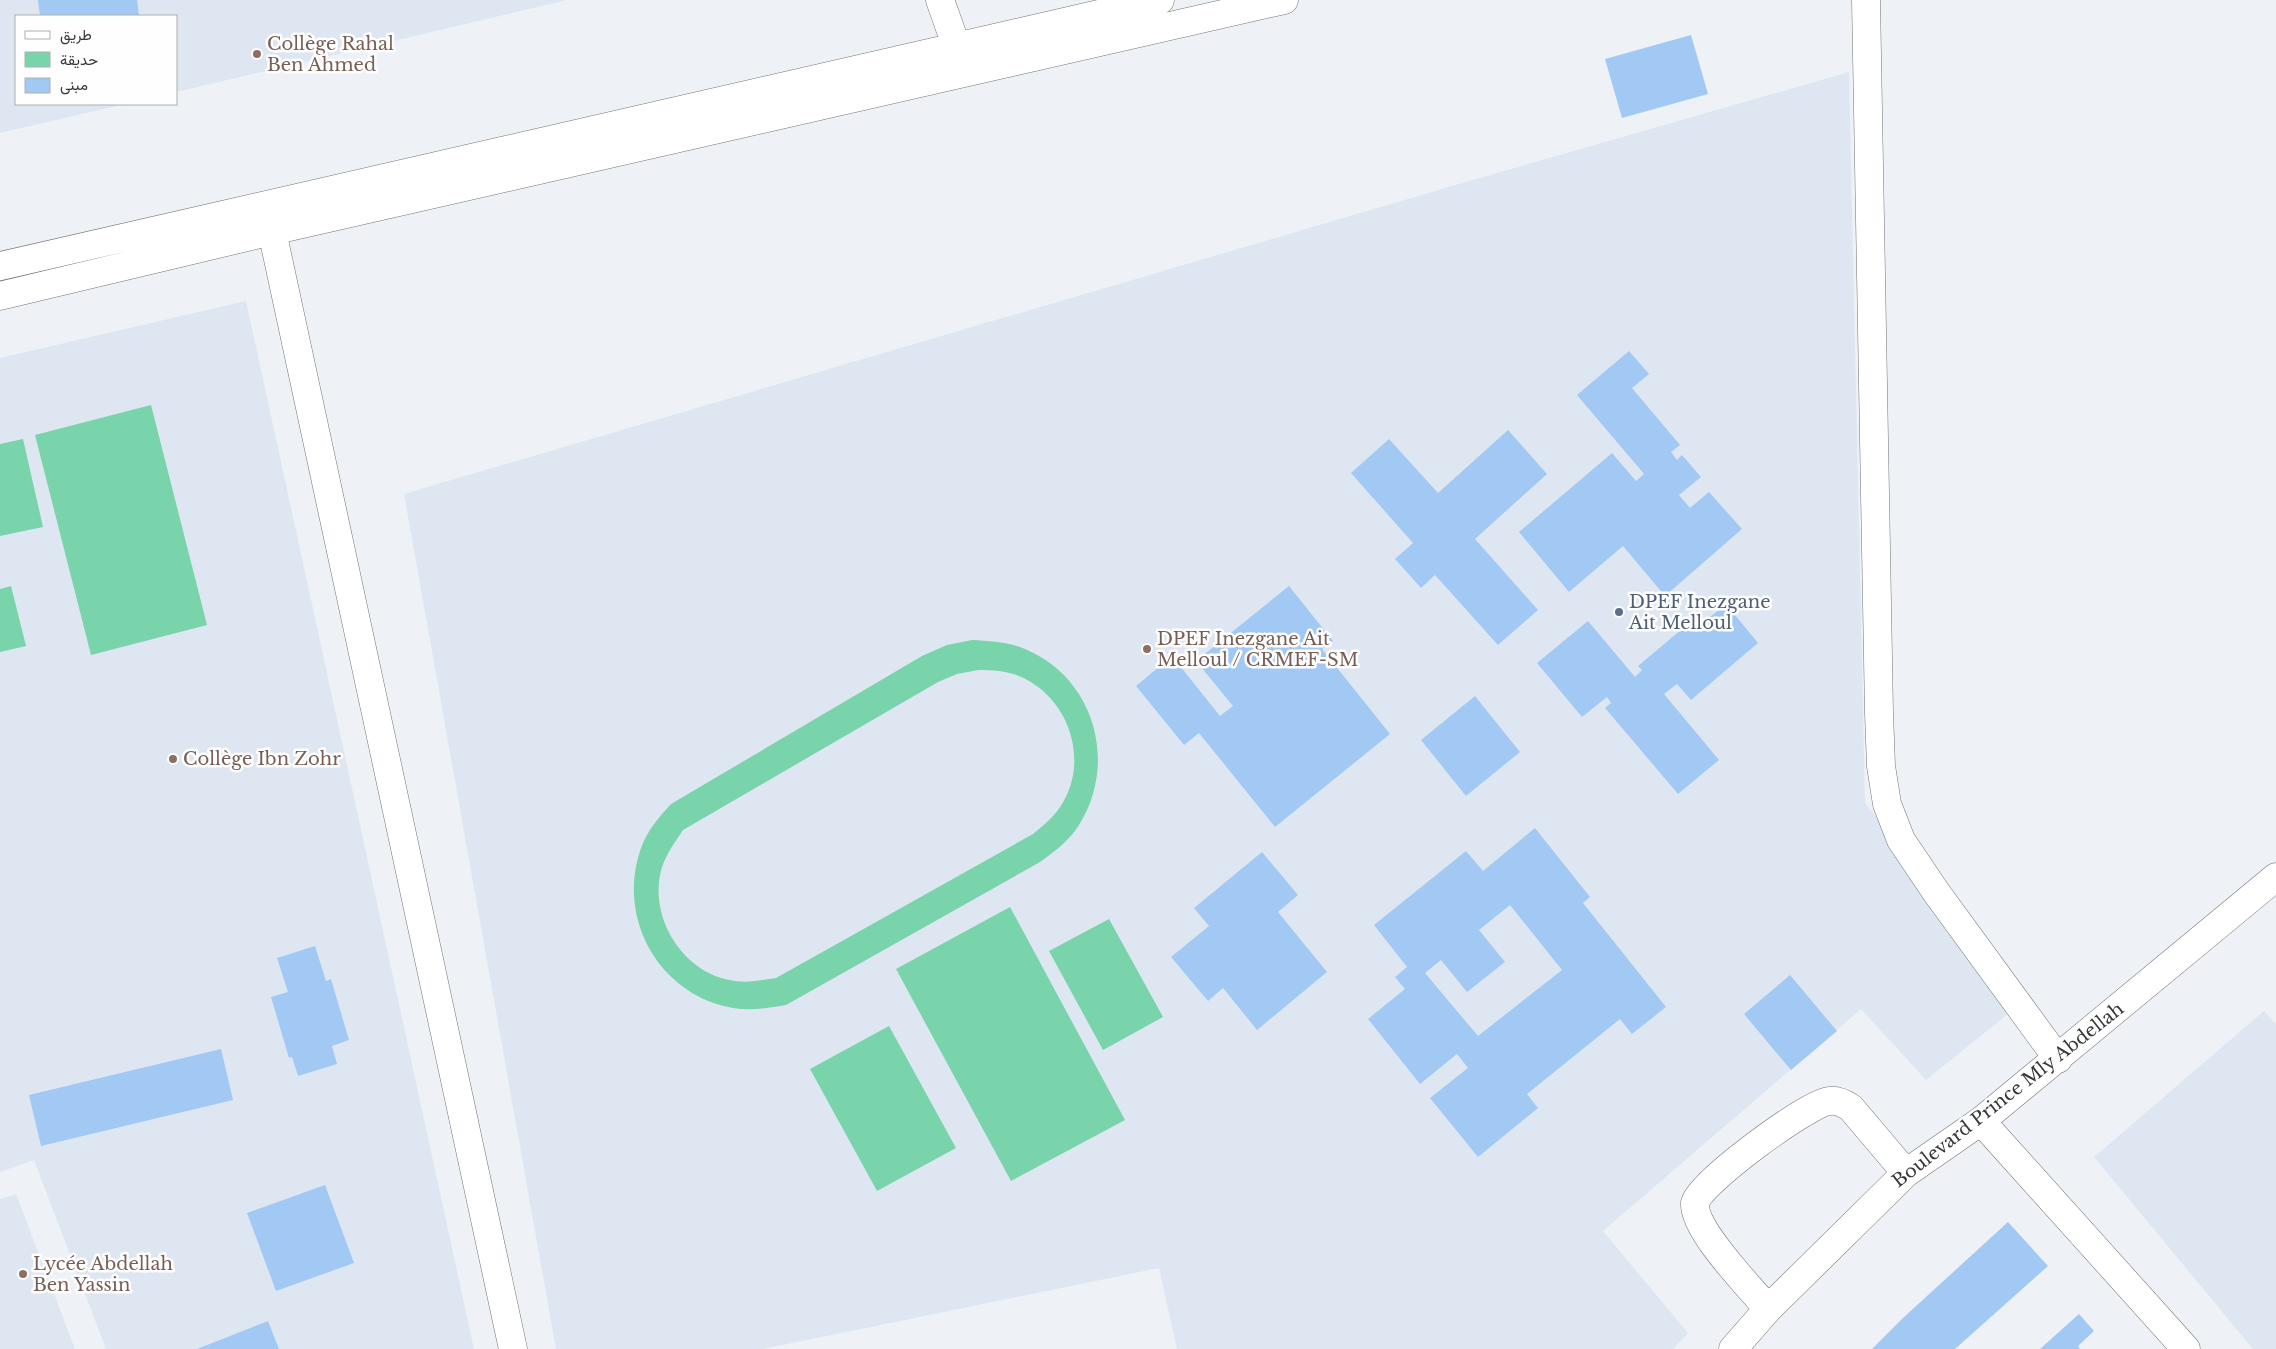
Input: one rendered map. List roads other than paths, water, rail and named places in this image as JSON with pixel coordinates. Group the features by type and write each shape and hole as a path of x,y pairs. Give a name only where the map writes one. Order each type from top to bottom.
{"street":[{"path":"940,0 965,73"},
{"path":"0,266 1160,0"},
{"path":"0,296 272,231 965,73 1246,4 1284,0"},
{"path":"1866,0 1879,713 1881,766 1887,804 1901,840 1936,892 2058,1058"},
{"path":"272,231 514,1349"},
{"name":"Boulevard Prince Mly Abdellah","path":"1733,1349 1768,1309 1906,1172 1982,1121 2276,877"},
{"path":"1768,1309 1704,1232 1696,1212 1695,1202 1706,1186 1799,1113 1830,1101 1842,1103 1851,1108 1906,1172"},
{"path":"1982,1121 2186,1349"}],"place":[{"name":"Collège Rahal Ben Ahmed","path":"257,54"},
{"name":"DPEF Inezgane Ait Melloul","path":"1619,612"},
{"name":"DPEF Inezgane Ait Melloul / CRMEF-SM","path":"1147,649"},
{"name":"Collège Ibn Zohr","path":"173,759"},
{"name":"Lycée Abdellah Ben Yassin","path":"23,1274"}]}
